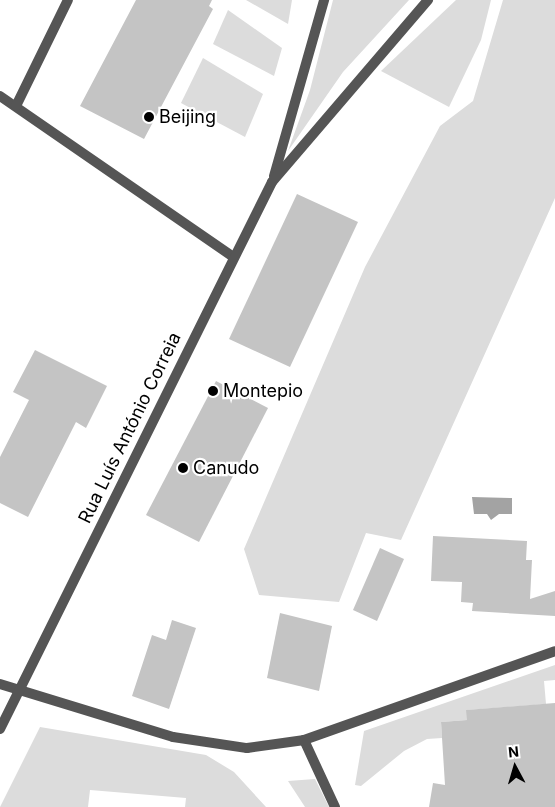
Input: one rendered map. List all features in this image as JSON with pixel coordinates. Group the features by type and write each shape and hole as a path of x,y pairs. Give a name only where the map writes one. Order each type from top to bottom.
{"street":[{"path":"16,106 68,0"},
{"name":"Rua Luís António Correia","path":"272,182 324,0"},
{"name":"Rua Luís António Correia","path":"0,729 232,256 272,182 428,0"},
{"path":"0,96 232,256"},
{"path":"0,684 173,736 247,748 304,740 555,651"},
{"path":"304,740 335,807"}],"shaded area":[{"path":"246,0 292,0 288,24"},
{"path":"333,0 409,0 343,72 288,151 310,90"},
{"path":"456,0 491,0 481,40 449,107 381,71"},
{"path":"503,0 555,0 555,198 401,540 366,533 339,602 259,595 244,549 365,267 440,126 473,101"},
{"path":"228,10 282,48 274,76 213,44"},
{"path":"203,58 263,94 245,137 181,103"},
{"path":"472,497 512,498 512,514 499,514 491,520 487,514 474,514"},
{"path":"555,665 555,680 544,681 546,704 467,710 467,720 441,722 442,738 427,739 404,751 361,786 355,785 364,731"},
{"path":"40,727 206,755 234,772 266,807 185,807 186,798 90,790 88,807 0,807"},
{"path":"315,779 329,807 305,807 288,781"}],"building":[{"path":"136,0 212,0 209,6 213,9 144,139 80,106"},
{"path":"297,194 358,222 290,367 229,339"},
{"path":"35,350 107,386 86,428 76,422 28,517 0,503 0,457 29,400 13,392"},
{"path":"216,381 268,408 199,542 146,515"},
{"path":"433,536 527,541 526,560 532,560 530,599 555,591 555,616 472,611 473,603 461,602 462,582 431,581"},
{"path":"380,548 404,559 377,621 353,610"},
{"path":"280,613 332,626 319,691 267,678"},
{"path":"172,620 196,628 169,709 132,696 152,635 166,640"},
{"path":"555,703 555,807 429,807 433,783 445,785 441,722 467,720 466,710"}],"place":[{"name":"Beijing","path":"149,117"},
{"name":"Montepio","path":"213,391"},
{"name":"Canudo","path":"183,468"}]}
